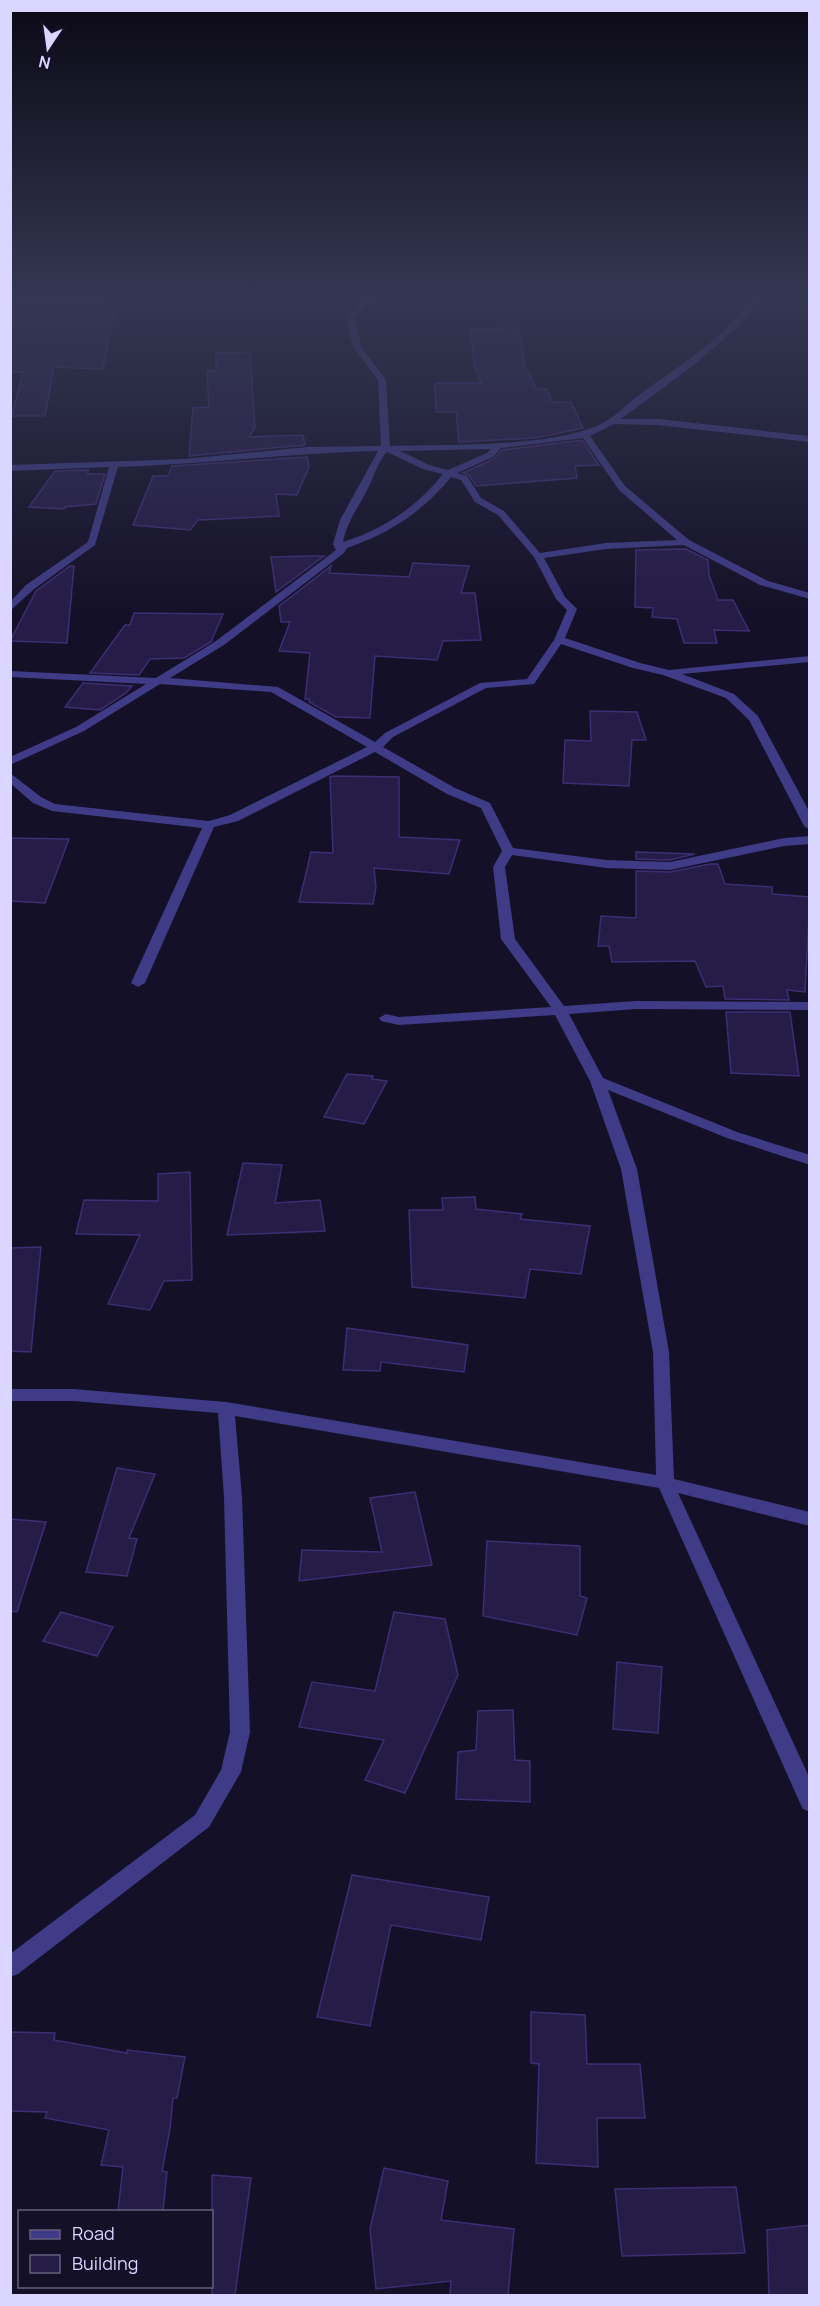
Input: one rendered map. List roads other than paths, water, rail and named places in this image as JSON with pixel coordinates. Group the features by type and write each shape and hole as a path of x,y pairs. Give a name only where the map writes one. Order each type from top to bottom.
{"street":[{"path":"383,401 386,448"},
{"path":"10,468 185,462 308,450 498,446 585,435 614,421 638,401"},
{"path":"614,421 658,422 810,439"},
{"path":"585,435 622,488 686,542 764,583 810,596"},
{"path":"342,546 363,540 422,504 449,473 490,455 498,446"},
{"path":"10,776 37,800 52,807 209,825 234,818 376,747 389,735 484,685 530,682 559,640 572,609 561,599 538,556 501,513 478,500 464,478 426,467 386,448"},
{"path":"342,546 338,544 341,522 364,488 375,458 386,448"},
{"path":"10,608 30,587 92,543 114,466"},
{"path":"538,556 606,546 686,542"},
{"path":"10,762 80,729 220,643 341,551 342,546"},
{"path":"559,640 637,666 666,672 730,696 754,718 810,826"},
{"path":"666,672 810,659"},
{"path":"10,674 274,689 451,791 486,806 508,851"},
{"path":"138,983 209,825"},
{"path":"508,851 606,864 670,866 784,842 810,840"},
{"path":"508,851 499,867 508,939 560,1010 597,1081 629,1169 659,1340 665,1483 810,1803"},
{"path":"386,1018 399,1021 636,1005 810,1006"},
{"path":"597,1081 732,1135 810,1160"},
{"path":"10,1395 74,1395 226,1408 665,1483 810,1519"},
{"path":"10,1967 202,1821 231,1772 240,1732 233,1497 226,1408"}]}
